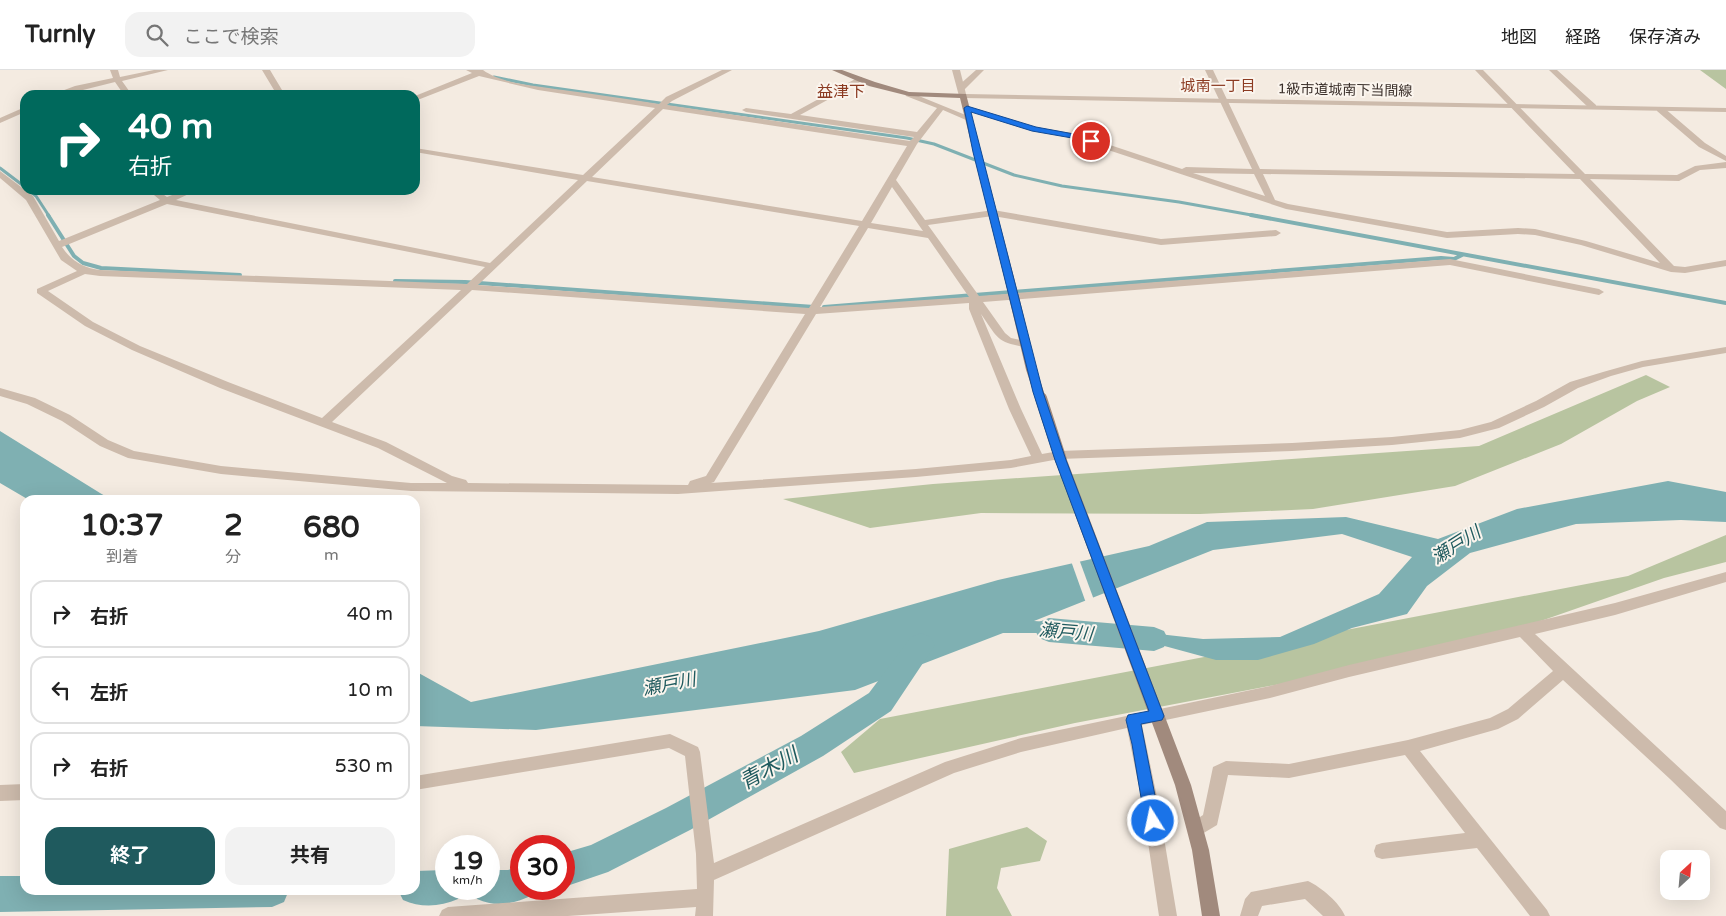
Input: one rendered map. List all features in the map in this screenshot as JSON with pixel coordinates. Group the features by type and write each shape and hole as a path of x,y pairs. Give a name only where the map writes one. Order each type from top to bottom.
{"main road":[{"path":"836,70 909,94 962,92 1033,377 1059,455 1183,785 1197,830 1206,874 1211,916"}],"street":[{"path":"114,70 125,90"},
{"path":"76,90 164,70"},
{"path":"266,70 278,90"},
{"path":"470,70 478,74 538,88 913,144"},
{"path":"420,98 487,70"},
{"path":"323,423 661,105 669,99 728,70"},
{"path":"956,70 962,92"},
{"path":"962,92 980,70"},
{"path":"1208,70 1272,202"},
{"path":"1479,70 1671,270"},
{"path":"1553,70 1593,107"},
{"path":"792,117 860,79"},
{"name":"1級市道城南下当間線","path":"962,92 1224,100 1726,110"},
{"path":"909,94 969,118"},
{"path":"669,99 716,106"},
{"path":"678,490 710,479 913,144 942,107"},
{"path":"735,108 920,135"},
{"path":"967,108 1035,129 1074,136 1272,202 1447,235 1518,231 1535,232 1583,243 1671,270 1726,272"},
{"path":"1660,109 1702,145 1726,159"},
{"path":"0,121 20,111"},
{"path":"420,151 929,235"},
{"path":"1171,169 1584,178 1679,178 1698,168 1726,165"},
{"path":"0,174 20,190"},
{"path":"892,180 1001,336 1008,341 1025,344"},
{"path":"26,195 30,198 64,258 84,271 100,273 469,287 811,311 1014,297 1450,262 1599,292"},
{"path":"158,195 166,201 492,266"},
{"path":"58,245 180,195"},
{"path":"921,223 993,213 1161,242 1276,234"},
{"path":"1685,270 1726,263"},
{"path":"84,271 42,292 89,324 136,348 224,386 382,445 448,479 474,486"},
{"path":"974,299 974,309 1015,409 1038,458"},
{"path":"0,392 31,401 66,418 104,443 132,454 150,459 222,470 411,487 474,486 550,489 678,490 916,473 1011,464 1059,455 1292,447 1392,441 1460,434 1495,425 1574,386 1607,374 1642,364 1726,350"},
{"path":"706,875 952,767 1022,746 1132,720 1156,712 1270,692 1349,671 1615,609 1726,577"},
{"path":"1523,631 1562,672 1700,796 1726,822"},
{"path":"1197,830 1211,819 1219,772 1226,768 1289,771 1408,747 1500,720 1513,714 1562,672"},
{"path":"1132,720 1148,792 1168,916"},
{"path":"420,781 670,741 692,752 694,778 701,816 706,875 704,916"},
{"path":"1408,747 1542,916"},
{"path":"0,793 20,792"},
{"path":"1382,851 1480,838"},
{"path":"1249,916 1251,905 1257,898 1308,890 1336,916"},
{"path":"448,916 706,896"}],"green space":[{"path":"1700,70 1726,70 1726,89"},
{"path":"1646,375 1670,387 1637,401 1561,444 1455,486 1313,509 1200,514 981,513 870,528 783,499 933,484 1479,446"},
{"path":"1726,535 1726,562 1664,578 1535,623 1349,671 1075,723 854,773 841,752 880,719 1628,576"},
{"path":"1027,827 1047,841 1040,861 1001,868 997,888 1012,916 946,916 949,849"}],"water":[{"path":"0,431 104,495 20,495 0,483"},
{"path":"1668,481 1726,492 1726,522 1681,520 1576,524 1470,553 1427,586 1407,614 1352,628 1314,644 1258,660 1216,660 1135,638 1132,631 1203,639 1280,637 1379,594 1412,557 1342,534 1213,550 1034,621 1080,624 1084,633 1003,633 855,690 536,730 420,726 420,674 471,702 819,631 998,580 1149,546 1207,522 1346,517 1438,539 1517,509"}],"pier":[{"path":"1079,559 1094,600 1086,603 1071,561"}],"waterway":[{"path":"494,77 533,85 907,138 934,144 1014,175 1062,186 1179,202 1257,216"},
{"path":"0,168 20,183"},
{"path":"35,195 49,216"},
{"path":"48,215 74,256 83,263 101,268 240,275"},
{"path":"1251,215 1726,303"},
{"path":"824,307 1441,258 1454,259 1462,255"},
{"path":"395,281 465,282 814,307"},
{"name":"瀬戸川","path":"1049,630 1154,639"},
{"name":"青木川","path":"575,867 596,860 678,819 812,746 880,702 921,645"},
{"name":"青木川","path":"500,887 510,886"},
{"name":"青木川","path":"420,888 435,887"},
{"name":"青木川","path":"0,894 20,894"}],"district":[{"name":"城南一丁目","path":"1218,86"},
{"name":"益津下","path":"841,92"}],"route":[{"path":"1091,141 1035,129 967,108 976,152 983,172 1038,392 1061,460 1157,716 1132,720 1139,744 1153,821"}]}
